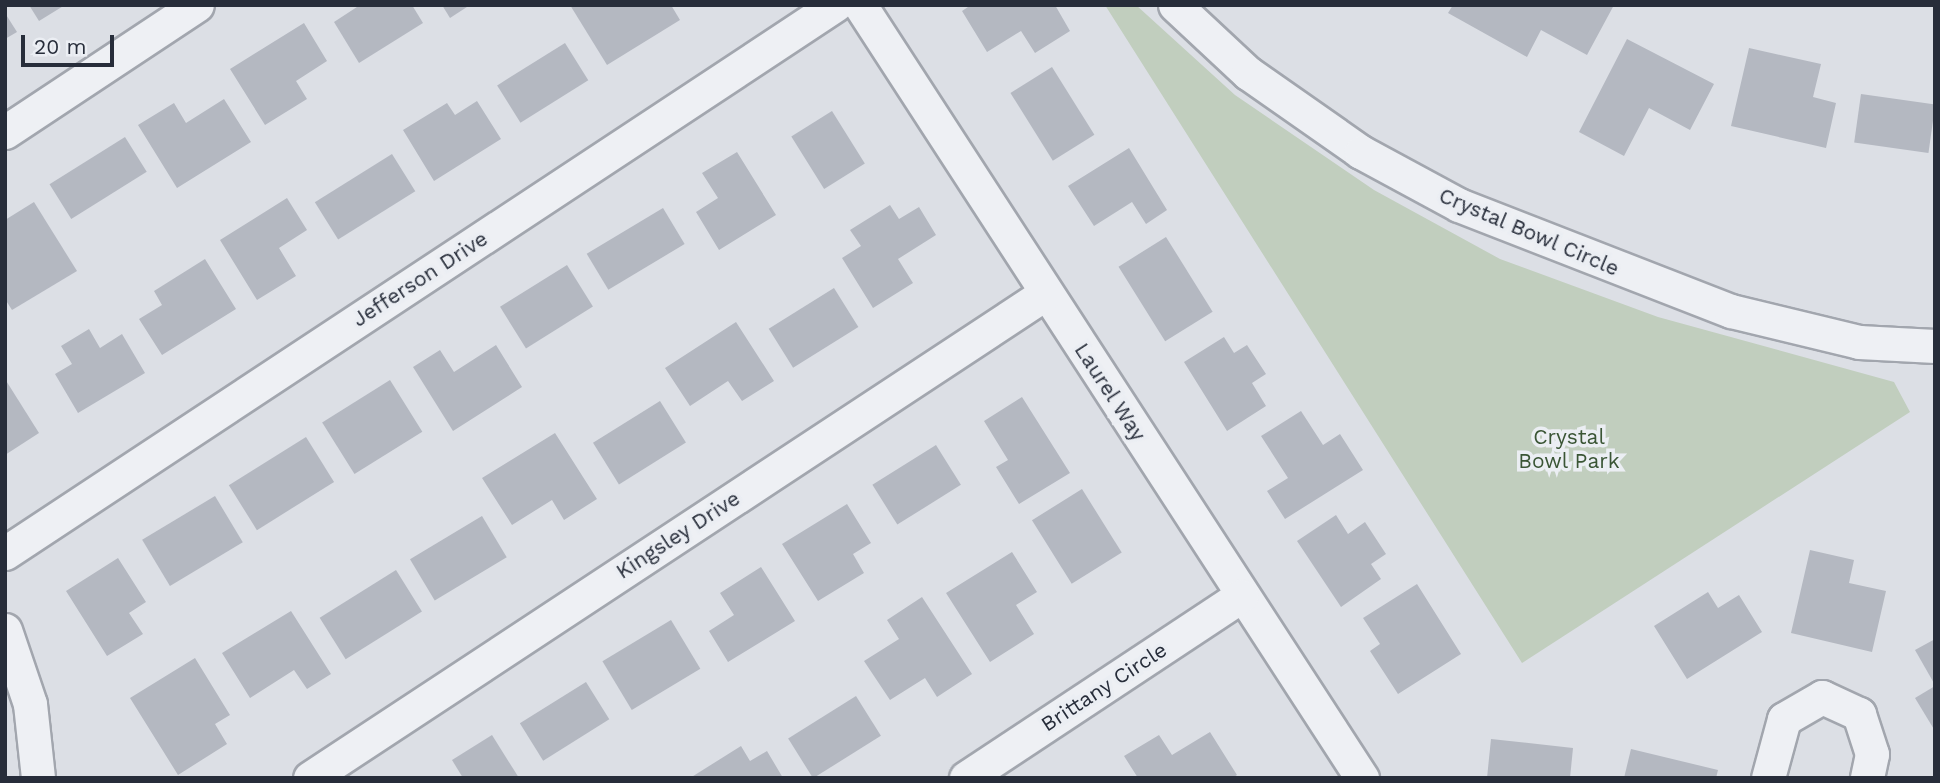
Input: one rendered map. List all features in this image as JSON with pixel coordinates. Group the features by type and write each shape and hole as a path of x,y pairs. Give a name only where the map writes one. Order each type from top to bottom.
{"street":[{"path":"5,132 197,5"},
{"name":"Jefferson Drive","path":"5,553 835,5"},
{"name":"Laurel Way","path":"860,5 1241,596 1362,778"},
{"name":"Crystal Bowl Circle","path":"1175,5 1248,74 1361,152 1459,205 1731,311 1858,342 1935,346"},
{"name":"Kingsley Drive","path":"310,778 1046,293"},
{"name":"Brittany Circle","path":"966,778 1241,596"},
{"path":"5,630 30,704 38,778"},
{"path":"1768,778 1784,719 1822,696 1859,714 1871,754 1867,778"}],"green space":[{"name":"Crystal Bowl Park","path":"1105,5 1136,5 1235,95 1374,190 1500,259 1658,317 1894,382 1910,412 1522,663"}],"building":[{"path":"29,5 65,5 39,21"},
{"path":"360,5 412,5 423,23 359,63 334,22"},
{"path":"442,5 470,5 450,18"},
{"path":"570,5 671,5 680,20 607,65"},
{"path":"971,5 1055,5 1070,31 1035,53 1021,31 987,52 962,11"},
{"path":"1453,5 1614,5 1587,55 1541,30 1527,57 1448,13"},
{"path":"5,13 17,32 5,39"},
{"path":"304,23 327,61 296,81 307,99 265,125 230,69"},
{"path":"1627,39 1714,84 1690,130 1649,108 1624,156 1579,132"},
{"path":"565,43 588,80 520,123 497,85"},
{"path":"1749,48 1821,64 1813,97 1836,103 1826,148 1731,126"},
{"path":"1052,67 1094,135 1053,161 1010,93"},
{"path":"1861,94 1935,104 1928,153 1854,143"},
{"path":"224,99 251,142 177,188 138,125 174,103 186,123"},
{"path":"477,101 501,139 434,181 403,130 447,103 455,115"},
{"path":"832,111 865,164 824,189 791,136"},
{"path":"125,137 147,172 71,219 50,184"},
{"path":"1129,148 1167,210 1146,224 1132,202 1094,226 1068,186"},
{"path":"737,152 776,215 719,250 696,212 718,198 702,173"},
{"path":"392,154 415,191 338,240 315,202"},
{"path":"287,198 307,230 279,248 296,276 257,300 220,240"},
{"path":"34,202 77,271 12,310 5,299 5,220"},
{"path":"890,205 899,219 919,207 936,235 898,259 913,283 873,308 842,258 861,246 850,230"},
{"path":"663,208 685,244 608,290 587,254"},
{"path":"1166,237 1213,312 1165,341 1119,267"},
{"path":"205,259 236,309 162,355 139,319 162,305 154,291"},
{"path":"567,265 593,307 526,348 500,307"},
{"path":"834,288 858,327 793,368 769,329"},
{"path":"736,322 774,381 742,401 728,381 690,406 665,368"},
{"path":"89,329 100,348 122,334 145,373 78,413 55,374 72,364 61,346"},
{"path":"1224,337 1234,353 1247,345 1266,374 1252,383 1266,406 1227,431 1184,362"},
{"path":"496,345 522,387 453,431 413,367 440,350 454,372"},
{"path":"5,379 39,433 5,455"},
{"path":"390,380 422,432 354,474 322,422"},
{"path":"1022,397 1070,473 1019,504 996,467 1008,460 984,421"},
{"path":"660,401 686,443 619,484 593,443"},
{"path":"1301,411 1323,445 1340,434 1363,470 1285,519 1267,491 1288,478 1261,436"},
{"path":"555,433 597,499 564,520 552,500 512,525 482,478"},
{"path":"306,437 334,482 257,530 229,485"},
{"path":"936,445 961,485 897,525 872,485"},
{"path":"1082,489 1122,553 1072,584 1032,520"},
{"path":"215,496 243,542 170,586 142,540"},
{"path":"847,504 871,543 853,554 864,573 818,601 782,544"},
{"path":"1336,515 1348,534 1365,522 1386,554 1371,564 1381,579 1341,607 1297,541"},
{"path":"482,516 507,557 435,600 410,559"},
{"path":"1810,550 1854,560 1849,583 1886,591 1872,652 1791,633"},
{"path":"1012,552 1037,592 1016,605 1034,634 990,662 946,593"},
{"path":"118,558 146,602 129,613 143,634 107,656 66,591"},
{"path":"761,567 795,621 728,662 709,631 734,615 720,593"},
{"path":"396,570 422,612 346,659 320,618"},
{"path":"1417,584 1461,654 1398,694 1370,651 1380,644 1363,618"},
{"path":"1708,592 1718,608 1739,595 1762,632 1687,679 1654,626"},
{"path":"922,597 972,674 937,697 925,678 890,700 864,661 899,639 887,620"},
{"path":"291,611 331,674 307,689 294,670 250,698 222,653"},
{"path":"671,620 700,669 632,710 602,661"},
{"path":"1935,639 1935,685 1915,650"},
{"path":"195,658 230,715 215,724 227,744 178,775 130,698"},
{"path":"586,682 609,719 543,761 520,723"},
{"path":"1935,686 1935,731 1915,698"},
{"path":"856,696 881,736 813,778 788,738"},
{"path":"1210,732 1237,775 1232,778 1138,778 1124,756 1159,735 1172,755"},
{"path":"492,735 519,778 463,778 452,760"},
{"path":"1491,739 1573,748 1570,778 1487,778"},
{"path":"741,746 750,761 767,751 783,778 690,778"},
{"path":"1631,749 1718,770 1716,778 1624,778"}]}
